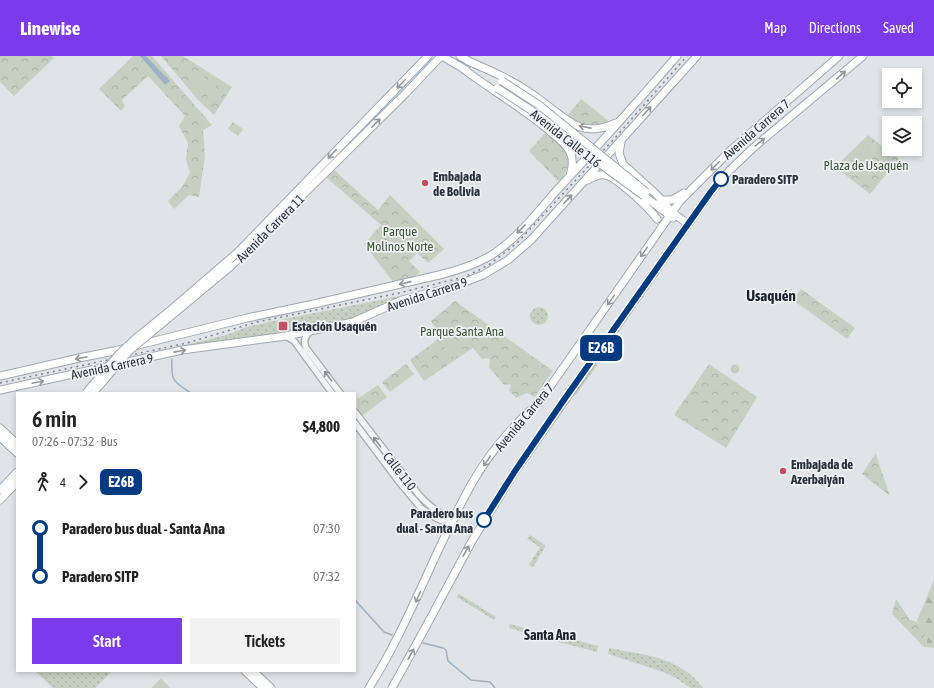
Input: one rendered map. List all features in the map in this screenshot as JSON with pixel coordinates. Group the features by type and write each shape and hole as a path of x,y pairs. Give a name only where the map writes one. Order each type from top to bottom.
{"main road":[{"name":"Avenida Carrera 11","path":"87,392 119,354 135,339 238,252 428,56"},
{"name":"Avenida Carrera 11","path":"94,392 130,350 231,266 442,56"},
{"name":"Avenida Calle 116","path":"442,56 497,88 540,116 584,152 645,194 657,199"},
{"name":"Avenida Calle 116","path":"460,56 544,108 645,194"},
{"name":"Avenida Carrera 9","path":"0,376 114,351 247,318 456,271 490,256 505,245 528,223 622,120 677,56"},
{"name":"Avenida Carrera 9","path":"0,390 182,350 286,336 358,320 402,300 461,284 483,275 508,260 530,240 697,56"},
{"name":"Avenida Carrera 7","path":"369,688 385,663 403,629 452,523 472,484 499,444 514,426 540,400 680,201 730,151 839,56"},
{"name":"Avenida Carrera 7","path":"392,688 424,632 458,565 498,497 561,404 716,185 753,148 863,56"},
{"path":"468,61 499,74 523,87 580,127 600,129 622,120"},
{"path":"462,68 533,118 563,142 572,158 570,176"},
{"path":"621,140 619,153 623,164 671,214 687,226"},
{"path":"582,184 596,176 604,175 610,177 646,206 657,219"},
{"path":"657,199 668,201 676,198 696,185"},
{"path":"657,199 658,232"},
{"path":"114,351 129,343 262,227"},
{"path":"0,428 16,450"},
{"path":"0,437 16,450"},
{"path":"0,490 16,473"},
{"path":"0,500 16,483"},
{"path":"246,672 263,688"},
{"path":"254,672 271,688"}],"street":[{"path":"313,330 304,340 306,348 339,392"},
{"path":"286,336 294,342 331,392"},
{"name":"Calle 110","path":"356,413 414,490 424,501 452,523"},
{"name":"Calle 110","path":"356,424 421,508 434,517 452,523"}],"green space":[{"path":"0,56 51,56 54,58 14,96 0,82"},
{"path":"133,56 140,56 165,85 169,81 146,56 152,56 212,125 203,130 205,156 199,197 189,195 174,209 168,201 182,187 190,173 186,160 188,143 179,126 185,116 148,76 122,100 125,106 121,111 99,89"},
{"path":"161,56 183,56 232,87 214,115 198,100"},
{"path":"199,74 208,80 200,93 191,88"},
{"path":"210,86 216,86 217,90 213,98 208,98 206,93"},
{"path":"581,99 610,122 588,124 567,116"},
{"path":"233,122 243,129 238,136 228,129"},
{"path":"546,132 559,143 567,154 568,167 559,182 529,151"},
{"name":"Plaza de Usaquén","path":"868,135 882,146 882,156 895,156 899,159 870,194 835,167"},
{"path":"864,141 871,148 856,164 849,157"},
{"name":"Parque Molinos Norte","path":"333,169 378,210 390,195 444,249 428,263 417,253 409,261 420,272 415,276 393,282 364,244 381,225 326,177"},
{"path":"409,227 421,238 415,245 403,234"},
{"path":"426,242 438,254 431,260 419,248"},
{"path":"658,272 611,343 608,345"},
{"path":"801,289 855,328 847,339 793,300"},
{"path":"405,295 368,313 333,324 267,336 177,347 226,335 247,327"},
{"name":"Parque Santa Ana","path":"455,301 553,371 535,397 527,393 516,398 509,390 511,386 510,384 504,385 489,367 490,360 488,358 482,359 473,348 424,381 410,360 441,337 431,321"},
{"path":"539,307 545,310 548,316 545,322 539,325 533,322 530,316 533,310"},
{"path":"453,337 464,350 454,358 443,345"},
{"path":"600,361 576,395 572,396 595,362"},
{"path":"406,364 414,374 390,392 382,382"},
{"path":"709,364 757,397 726,448 674,415"},
{"path":"733,365 737,365 739,369 737,373 733,373 731,371 731,367"},
{"path":"378,385 387,397 362,416 357,407 357,399"},
{"path":"698,400 704,404 695,416 689,412"},
{"path":"356,418 402,478 356,420"},
{"path":"876,453 877,458 890,496 862,474"},
{"path":"530,535 545,545 533,567 529,565 540,547 527,539"},
{"path":"934,580 934,648 927,647 926,636 917,621"},
{"path":"459,594 496,617 494,620 457,597"},
{"path":"896,599 910,620 915,621 924,629 927,647 924,647 892,614"},
{"path":"510,624 539,632 538,636 509,628"},
{"path":"549,633 598,646 597,652 547,639"},
{"path":"609,648 661,659 673,664 694,678 703,688 690,688 676,678 663,672 608,654"},
{"path":"36,672 111,672 95,688 53,688"},
{"path":"161,678 170,688 151,688"}],"water":[{"path":"140,56 146,56 170,81 165,85"}],"waterway":[{"path":"172,359 172,372 174,380 189,392"},
{"path":"356,601 384,632 392,635"},
{"path":"423,643 443,648 446,650 448,661 471,680 490,682 495,688"}],"railway":[{"path":"0,383 187,343 257,322 399,293 464,277 477,271 490,264 517,243 615,138 687,56"}],"bus line":[{"name":"E26B","path":"484,520 515,471 561,404 721,179"}],"place":[{"name":"Paradero SITP","path":"721,179"},
{"name":"Embajada de Bolivia","path":"425,183"},
{"name":"Estación Usaquén","path":"283,326"},
{"name":"Embajada de Azerbaiyán","path":"783,471"},
{"name":"Paradero bus dual - Santa Ana","path":"484,520"}],"district":[{"name":"Usaquén","path":"771,296"},
{"name":"Santa Ana","path":"550,635"}]}
